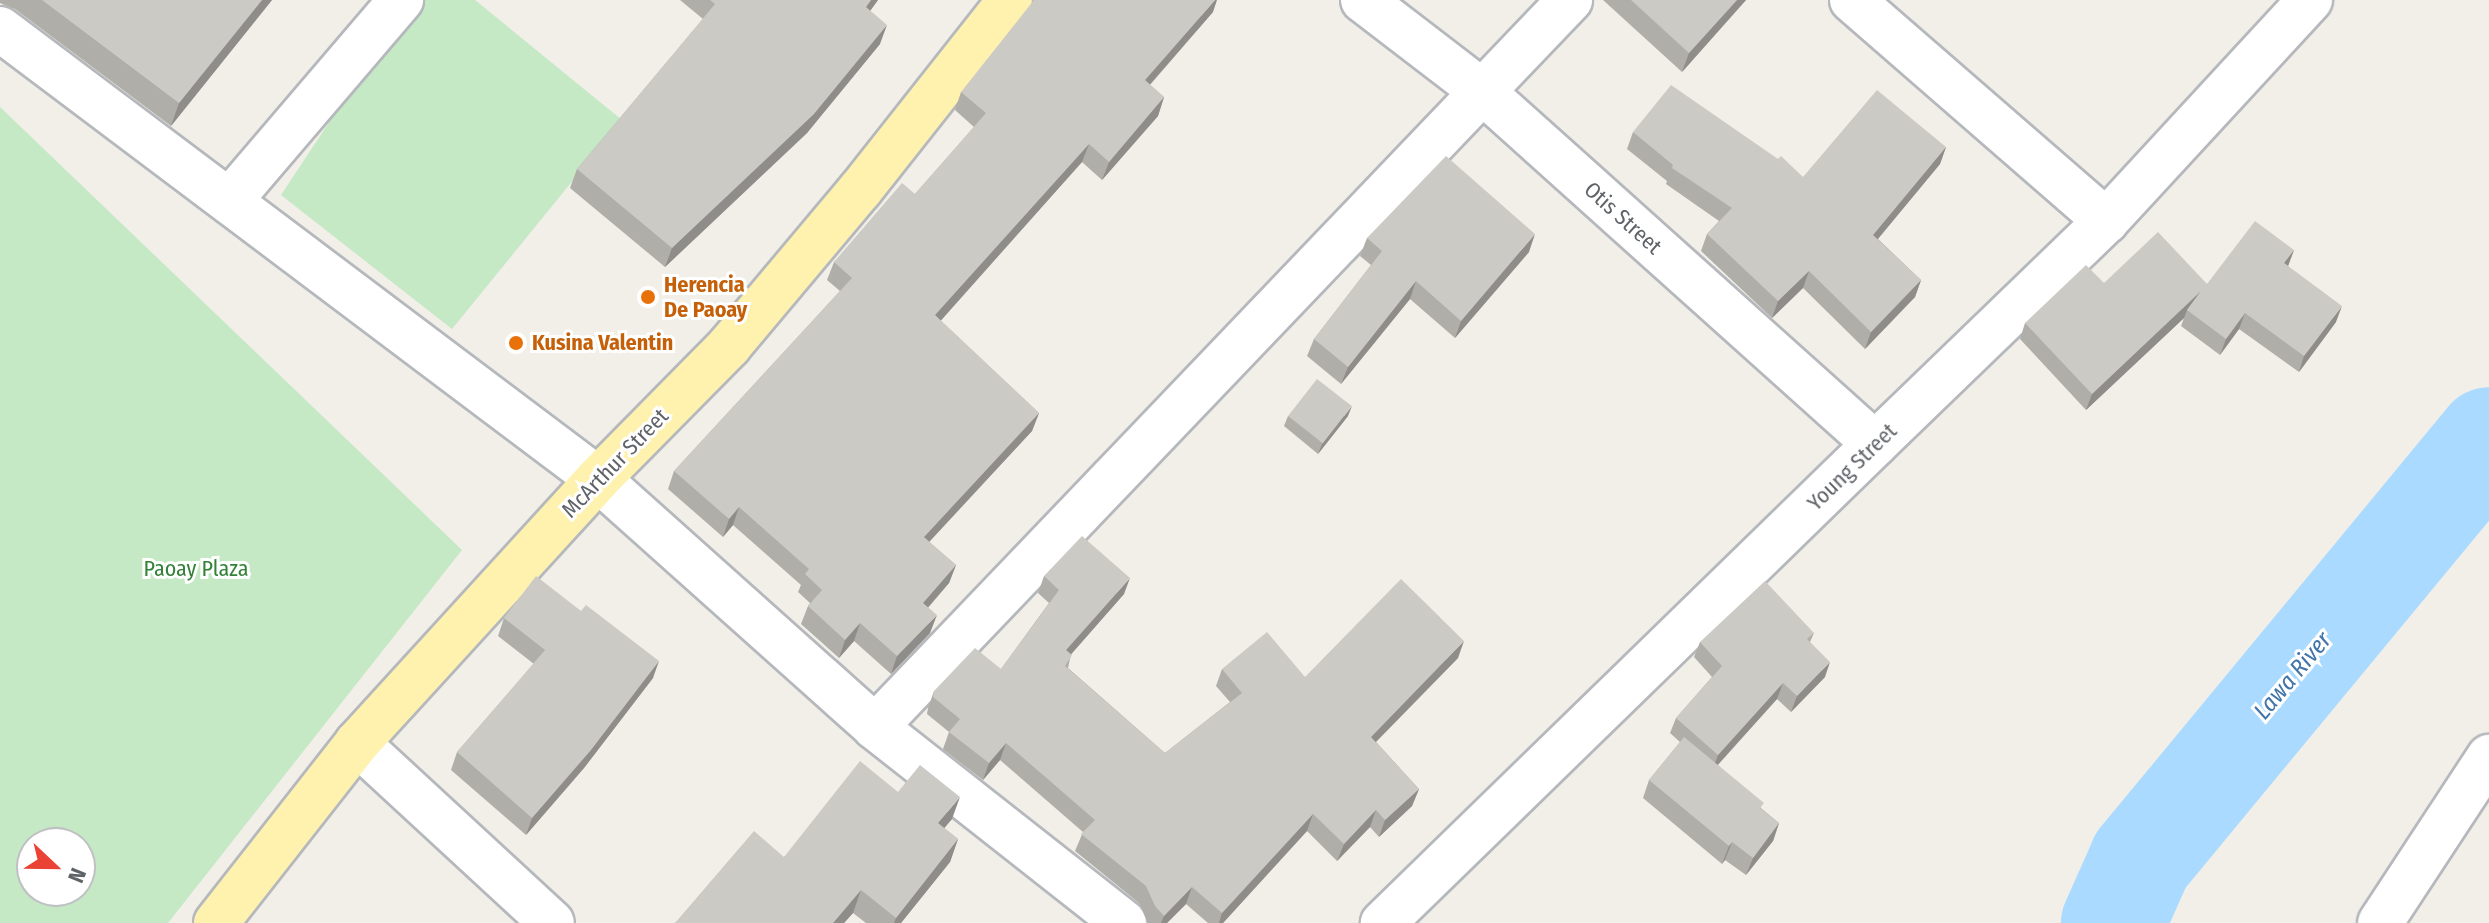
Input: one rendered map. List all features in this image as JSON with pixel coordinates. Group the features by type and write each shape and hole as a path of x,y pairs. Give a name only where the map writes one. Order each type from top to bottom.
{"main road":[{"name":"McArthur Street","path":"216,923 357,743 598,479 729,346 860,190 1010,0"}],"street":[{"path":"231,199 401,0"},
{"name":"Otis Street","path":"1363,0 1484,93 1875,444"},
{"path":"875,727 1570,0"},
{"path":"1852,0 2106,221"},
{"name":"Young Street","path":"1383,923 2106,221 2307,1"},
{"path":"0,29 231,199 598,479 875,727 1124,923"},
{"path":"357,743 552,923"},
{"path":"2380,923 2489,757"}],"green space":[{"path":"410,0 475,0 622,120 452,329 281,195"},
{"name":"Paoay Plaza","path":"0,107 462,550 168,923 0,923"}],"building":[{"path":"42,0 262,0 179,103"},
{"path":"710,0 871,0 866,7 887,25 814,114 672,248 577,169 715,4"},
{"path":"1034,0 1215,0 1145,80 1164,97 1109,162 1089,144 935,315 1039,413 924,537 956,565 923,603 937,615 897,656 860,623 845,640 808,606 822,590 805,574 809,569 739,507 729,519 674,471 852,278 834,262 902,183 915,194 986,113 961,92"},
{"path":"1631,0 1737,0 1689,53"},
{"path":"1671,85 1778,159 1781,156 1803,177 1877,90 1946,147 1873,235 1921,280 1871,332 1809,271 1778,301 1707,234 1732,208 1672,168 1673,165 1633,132"},
{"path":"1446,156 1535,234 1461,321 1416,281 1348,367 1314,339 1382,251 1367,238"},
{"path":"2255,221 2294,250 2284,263 2342,306 2304,356 2245,313 2226,339 2187,310 2201,291 2092,394 2025,323 2086,265 2104,283 2158,232 2207,284"},
{"path":"1317,379 1352,406 1323,443 1288,416"},
{"path":"1082,536 1130,578 1066,650 1072,655 1065,666 1165,753 1242,693 1222,669 1267,632 1305,677 1401,579 1464,641 1371,737 1419,789 1385,820 1376,810 1344,844 1313,814 1222,913 1192,887 1164,916 1155,906 1146,886 1081,834 1095,820 1006,743 989,763 949,732 960,719 933,697 934,691 975,648 1001,669 1059,590 1044,576"},
{"path":"536,576 581,611 586,605 659,661 591,750 532,818 457,752 545,650 504,618"},
{"path":"1765,581 1814,633 1807,639 1830,662 1797,696 1783,683 1718,755 1676,718 1722,666 1700,642"},
{"path":"1684,737 1764,803 1760,808 1779,823 1753,858 1732,842 1729,846 1649,780"},
{"path":"860,761 898,792 920,765 960,797 938,823 958,839 896,918 861,890 833,923 675,923 754,831 784,857"}],"waterway":[{"name":"Lawa River","path":"2113,923 2141,860 2489,439"}],"place":[{"name":"Herencia De Paoay","path":"648,297"},
{"name":"Kusina Valentin","path":"516,343"}]}
